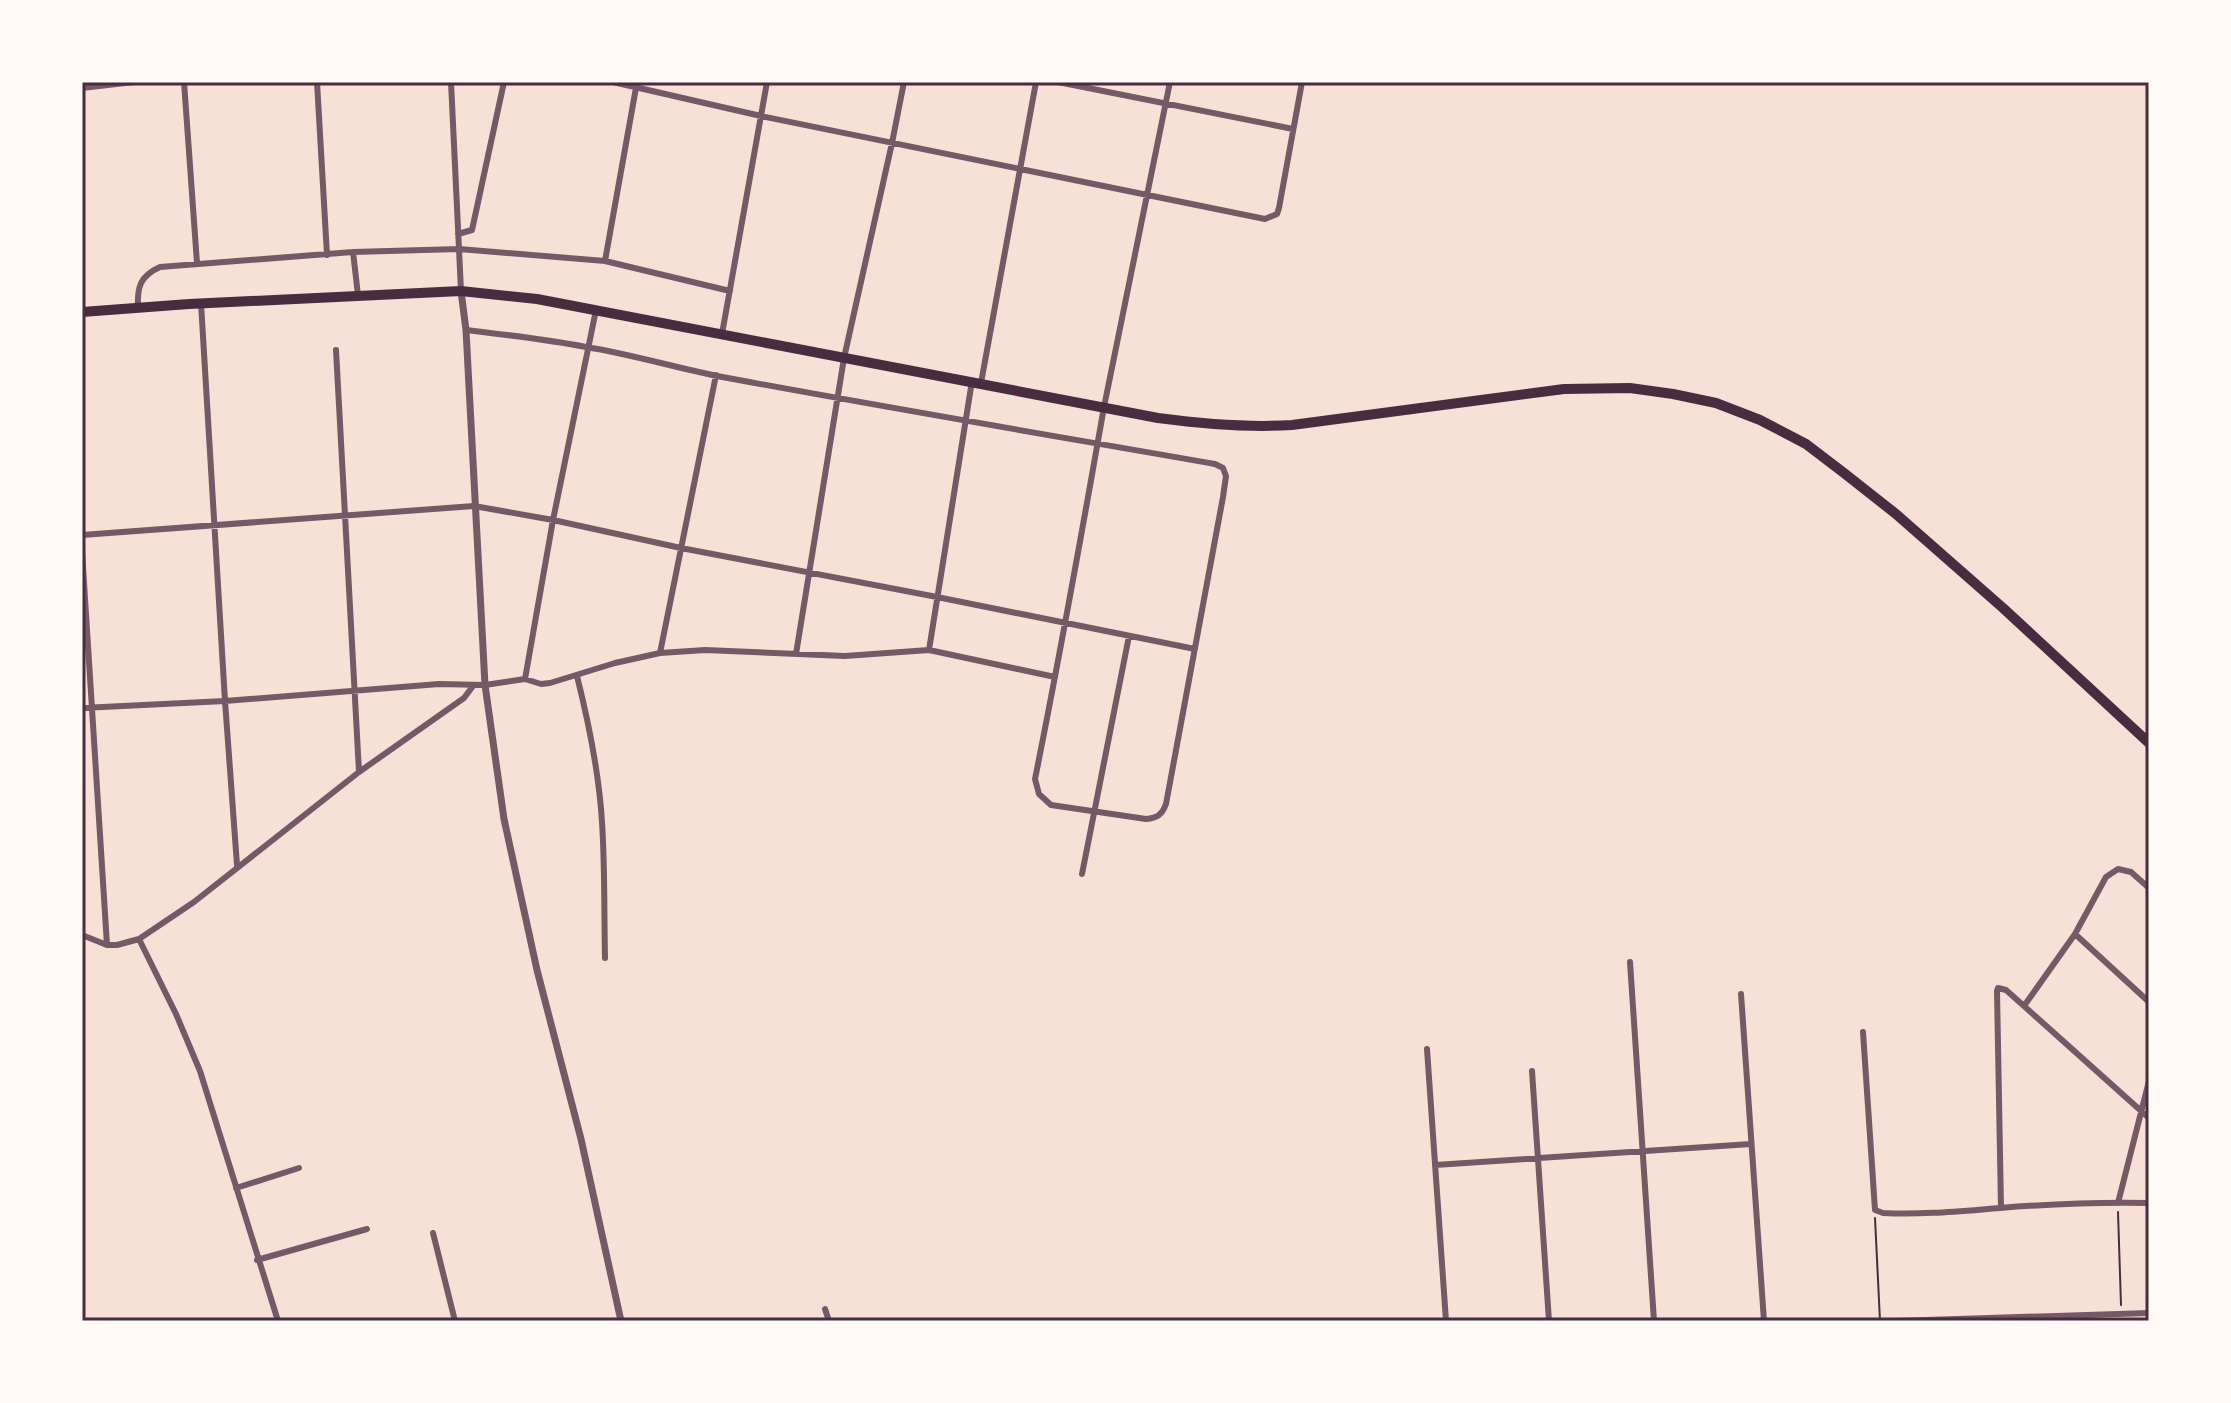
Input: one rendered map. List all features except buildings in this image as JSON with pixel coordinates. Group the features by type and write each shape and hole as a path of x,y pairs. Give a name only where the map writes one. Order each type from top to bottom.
{"highway":[{"path":"82,312 201,303 461,291 537,299 1188,422 1255,427 1292,425 1564,389 1630,388 1673,394 1716,403 1760,420 1806,444 1896,514 2149,743"}],"street":[{"path":"82,88 134,82"},
{"path":"184,82 197,263"},
{"path":"317,82 327,255"},
{"path":"451,82 485,685 504,819 519,891 581,1139 621,1321"},
{"path":"458,234 472,230 504,82"},
{"path":"613,82 761,116 1265,219 1277,214 1279,208 1302,82"},
{"path":"722,334 767,82"},
{"path":"796,654 844,358 904,82"},
{"path":"929,650 965,422 977,382 1036,82"},
{"path":"1058,82 1293,129"},
{"path":"466,330 587,347 716,375 965,422 1098,442 1223,468 1226,476 1223,497 1166,804 1162,814 1153,819 1051,805 1039,794 1035,779 1066,623 1098,442 1104,407 1170,82"},
{"path":"605,261 636,85"},
{"path":"138,308 139,286 146,274 160,267 353,252 459,249 605,261 730,291"},
{"path":"353,252 358,295"},
{"path":"201,303 237,865"},
{"path":"525,679 553,520 596,310"},
{"path":"336,350 359,772"},
{"path":"660,653 716,375"},
{"path":"82,535 474,506 1195,649"},
{"path":"82,551 107,945"},
{"path":"1082,874 1129,636"},
{"path":"82,708 225,701 439,684 473,686 525,679 541,684 660,653 705,650 845,656 929,650 1055,677"},
{"path":"577,676 599,791 605,958"},
{"path":"82,935 107,945 139,939 194,902 237,865 359,772 464,698 473,686"},
{"path":"2024,1006 2075,934 2106,877 2118,869 2126,869 2149,888"},
{"path":"2075,934 2149,1002"},
{"path":"139,939 200,1071 278,1321"},
{"path":"1630,962 1654,1321"},
{"path":"2001,1208 1998,988 2006,990 2149,1118"},
{"path":"1741,994 1764,1321"},
{"path":"1863,1032 1875,1210 1883,1213 1942,1214 2001,1208 2149,1203"},
{"path":"1427,1049 1446,1321"},
{"path":"1532,1071 1549,1321"},
{"path":"2118,1203 2149,1081"},
{"path":"1435,1165 1751,1144"},
{"path":"236,1188 299,1168"},
{"path":"257,1260 367,1229"},
{"path":"433,1233 455,1321"},
{"path":"825,1309 829,1321"},
{"path":"1895,1321 2149,1313"}],"path":[{"path":"2118,1203 2121,1313"},
{"path":"1875,1210 1880,1321"}]}
